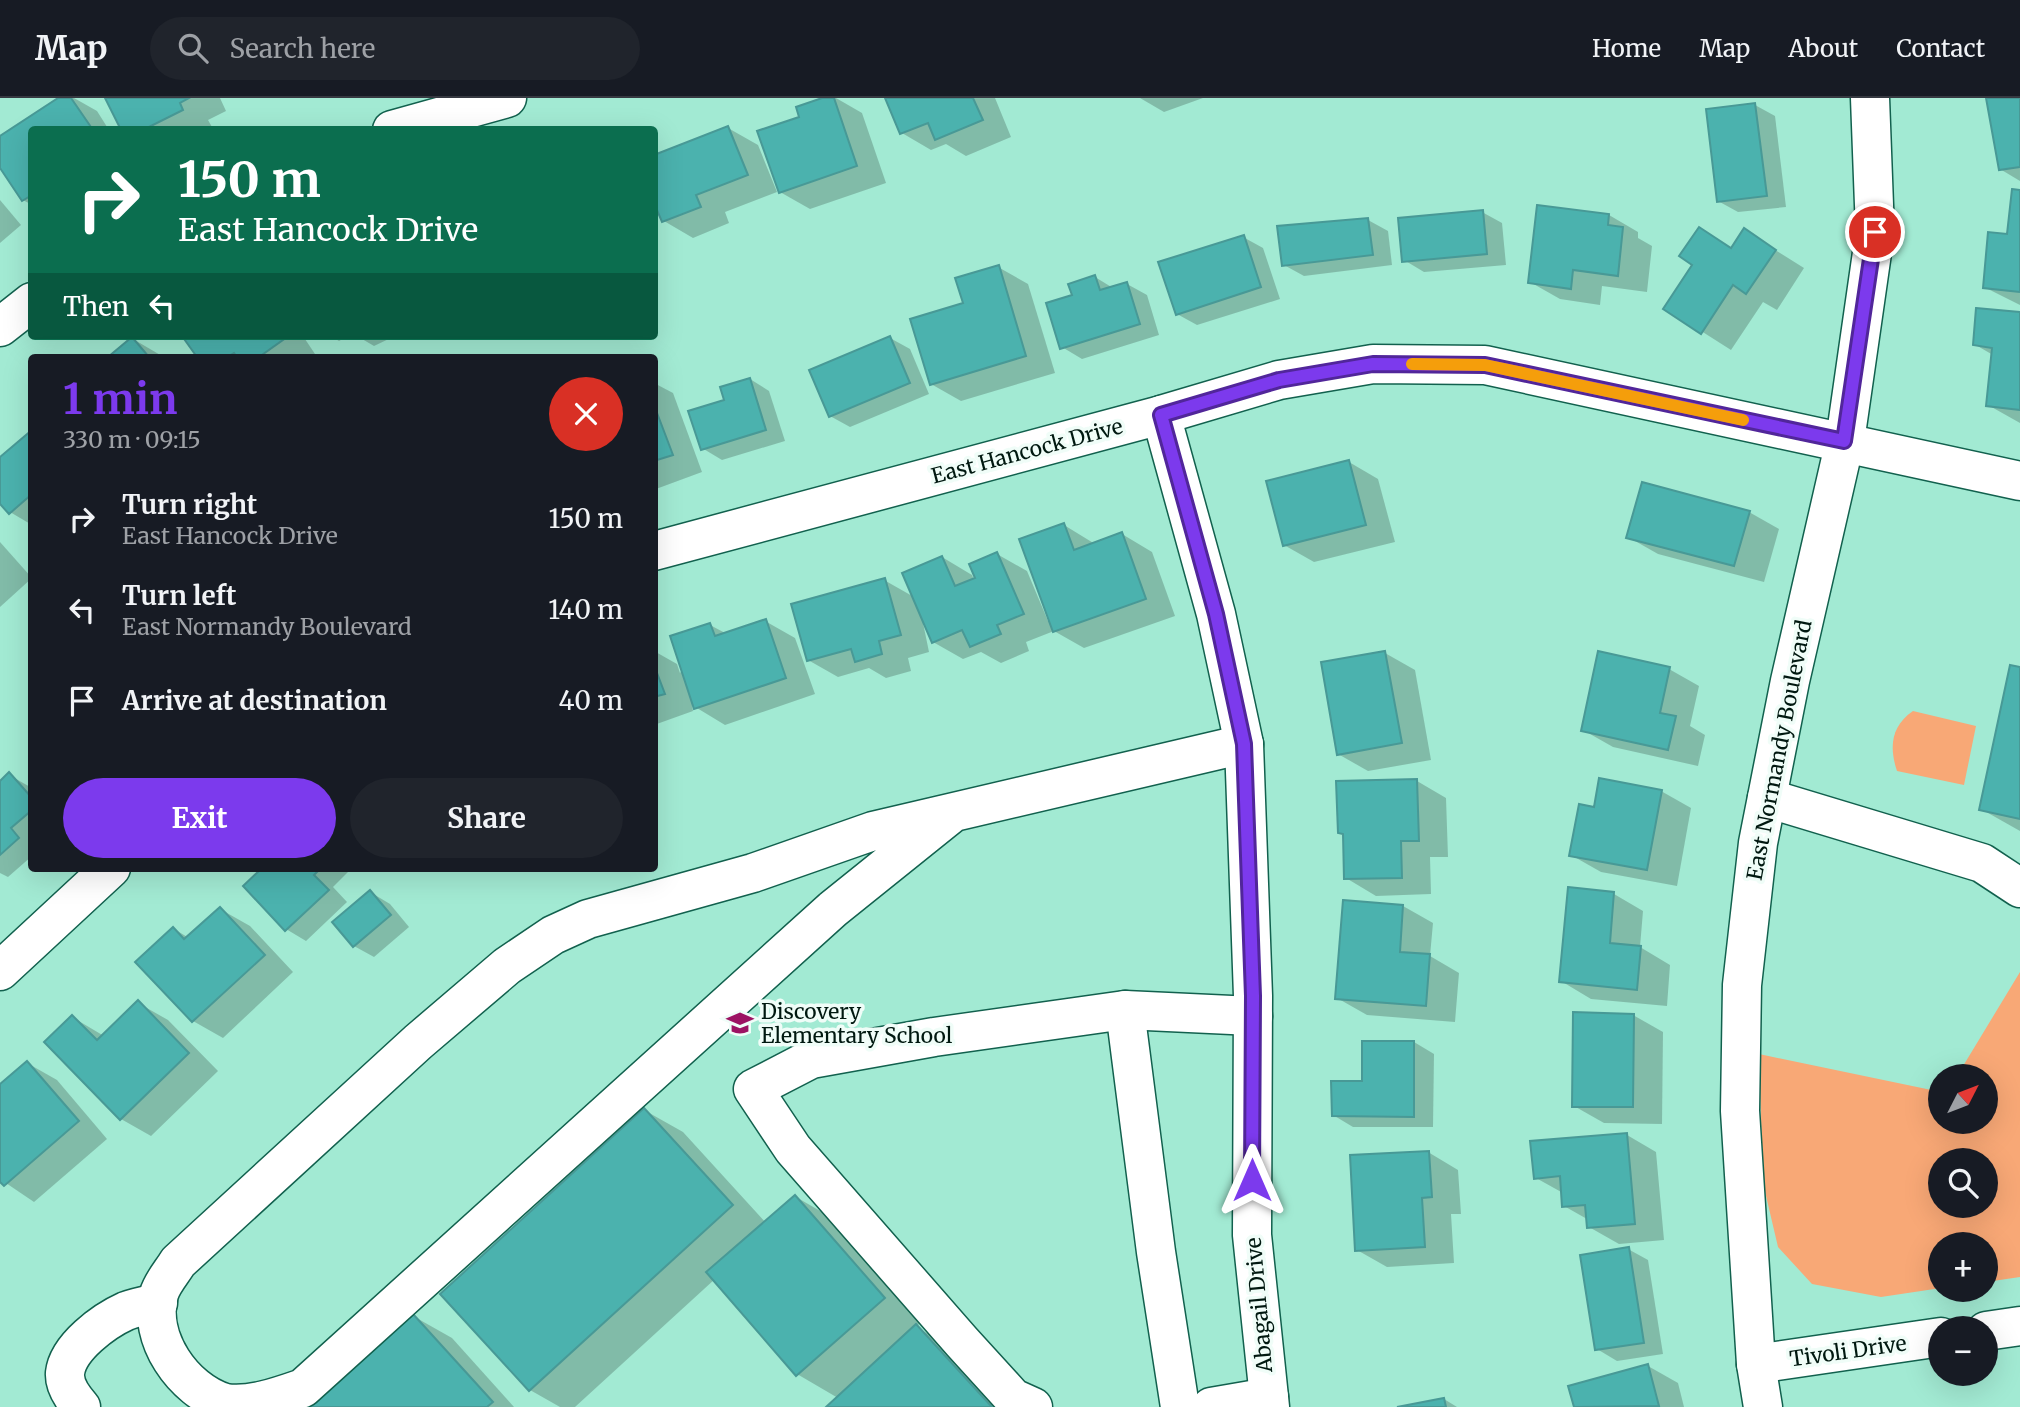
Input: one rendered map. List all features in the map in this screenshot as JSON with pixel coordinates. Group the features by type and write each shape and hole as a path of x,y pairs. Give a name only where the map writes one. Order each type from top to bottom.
{"street":[{"path":"406,126 507,98"},
{"name":"East Normandy Boulevard","path":"1763,1407 1756,1364 1740,1111 1741,1018 1758,843 1844,441 1875,232 1870,98"},
{"path":"0,327 28,305"},
{"name":"East Hancock Drive","path":"658,550 1161,415 1279,380 1373,364 1485,365 2020,481"},
{"name":"Abagail Drive","path":"1161,415 1216,614 1244,744 1253,1016 1252,1235 1269,1402"},
{"path":"950,815 833,909 303,1388 260,1403 226,1404 183,1378 157,1328 159,1293 178,1262 418,1042 507,966 554,935 588,919 753,873 873,831 1244,744"},
{"path":"1767,798 1982,863 2020,888"},
{"path":"0,971 107,872"},
{"path":"1033,1407 1013,1398 953,1331 793,1149 753,1089 811,1059 1125,1010 1253,1016"},
{"path":"1125,1010 1154,1240 1180,1407"},
{"path":"81,1407 69,1394 65,1372 75,1350 127,1310 158,1303"},
{"path":"1998,1329 2020,1326"},
{"name":"Tivoli Drive","path":"1756,1364 1928,1340"},
{"path":"1211,1407 1269,1402"}],"shaded area":[{"path":"1913,711 1976,726 1964,785 1897,771 1893,754 1896,730"},
{"path":"2020,972 2020,1277 1998,1280 1998,1232 1928,1232 1928,1290 1881,1297 1812,1284 1778,1247 1763,1183 1759,1054 1928,1089 1928,1134 1998,1134 1998,1064 1964,1064"}],"building":[{"path":"58,98 71,98 90,126 28,126 28,197 22,201 0,168 0,136"},
{"path":"105,98 189,98 180,103 183,110 151,126 119,126"},
{"path":"822,98 834,98 857,166 779,193 757,131 799,117 796,107"},
{"path":"885,98 973,98 983,120 935,140 928,123 900,134"},
{"path":"1986,98 2020,98 2020,167 1999,170"},
{"path":"1755,103 1767,196 1717,202 1706,109"},
{"path":"728,126 748,175 696,195 701,207 662,222 658,212 658,153"},
{"path":"2012,189 2020,190 2020,292 1983,288 1988,232 2007,234"},
{"path":"1537,205 1609,214 1608,225 1623,227 1618,276 1573,270 1571,289 1528,283"},
{"path":"1483,210 1487,254 1402,262 1398,218"},
{"path":"1368,218 1373,255 1282,266 1277,226"},
{"path":"1699,227 1731,248 1744,228 1776,250 1746,294 1733,285 1701,334 1663,309 1692,265 1679,256"},
{"path":"1244,235 1261,287 1176,315 1158,262"},
{"path":"999,265 1026,356 930,385 910,319 963,303 955,278"},
{"path":"1095,275 1100,290 1127,282 1140,324 1060,349 1046,303 1072,295 1068,284"},
{"path":"1976,308 2020,312 2020,410 1986,406 1992,348 1973,345"},
{"path":"890,336 910,383 829,417 809,370"},
{"path":"128,340 135,340 146,354 112,354"},
{"path":"185,340 283,340 263,354 195,354"},
{"path":"750,378 766,430 701,450 688,411 724,400 720,387"},
{"path":"658,416 673,455 658,460"},
{"path":"28,433 28,497 9,514 0,504 0,457"},
{"path":"1349,460 1366,525 1283,546 1266,481"},
{"path":"1642,482 1750,511 1734,566 1626,538"},
{"path":"1064,523 1074,550 1122,532 1146,599 1053,632 1019,539"},
{"path":"997,552 1024,614 997,625 1001,634 970,647 962,630 932,643 902,573 942,556 955,586 975,578 969,564"},
{"path":"885,578 901,635 879,641 882,654 855,662 851,649 807,661 791,604"},
{"path":"766,619 786,678 694,709 670,636 710,623 715,636"},
{"path":"1385,651 1402,743 1337,755 1321,662"},
{"path":"1598,651 1670,667 1660,713 1676,716 1668,750 1581,731"},
{"path":"2010,665 2020,667 2020,819 1979,810"},
{"path":"658,676 665,694 658,696"},
{"path":"9,772 28,793 28,813 11,828 19,838 0,855 0,781"},
{"path":"1599,778 1662,790 1647,870 1569,856 1579,804 1594,807"},
{"path":"1417,779 1419,841 1401,841 1402,878 1344,879 1343,834 1338,833 1336,781"},
{"path":"258,872 317,872 314,875 329,890 285,931 243,886"},
{"path":"1568,887 1614,892 1610,943 1641,946 1637,990 1559,982"},
{"path":"370,890 391,915 353,947 332,922"},
{"path":"1343,900 1403,905 1400,952 1430,954 1426,1006 1335,999"},
{"path":"220,907 265,955 192,1022 135,962 173,927 184,939"},
{"path":"138,1000 189,1053 120,1120 44,1042 72,1015 97,1040"},
{"path":"1573,1012 1634,1014 1633,1107 1572,1107"},
{"path":"1362,1041 1414,1041 1414,1117 1332,1116 1331,1081 1362,1081"},
{"path":"27,1061 79,1121 4,1186 0,1182 0,1084"},
{"path":"644,1108 733,1205 529,1391 440,1294"},
{"path":"1627,1133 1635,1224 1587,1228 1585,1205 1562,1207 1560,1176 1534,1179 1530,1141"},
{"path":"1429,1151 1432,1197 1422,1198 1425,1247 1355,1251 1350,1155"},
{"path":"795,1195 885,1298 796,1376 706,1272"},
{"path":"1629,1247 1644,1343 1595,1350 1580,1255"},
{"path":"413,1314 493,1402 487,1407 310,1407"},
{"path":"916,1324 992,1407 826,1407"},
{"path":"1648,1364 1659,1406 1574,1407 1568,1386"},
{"path":"1444,1398 1446,1407 1397,1407"}],"slow traffic":[{"path":"1412,364 1485,365 1743,420"}],"place":[{"name":"Discovery Elementary School","path":"740,1023"}],"route":[{"path":"1252,1180 1253,996 1244,744 1216,614 1161,415 1279,380 1373,364 1485,365 1844,441 1875,232"}]}
